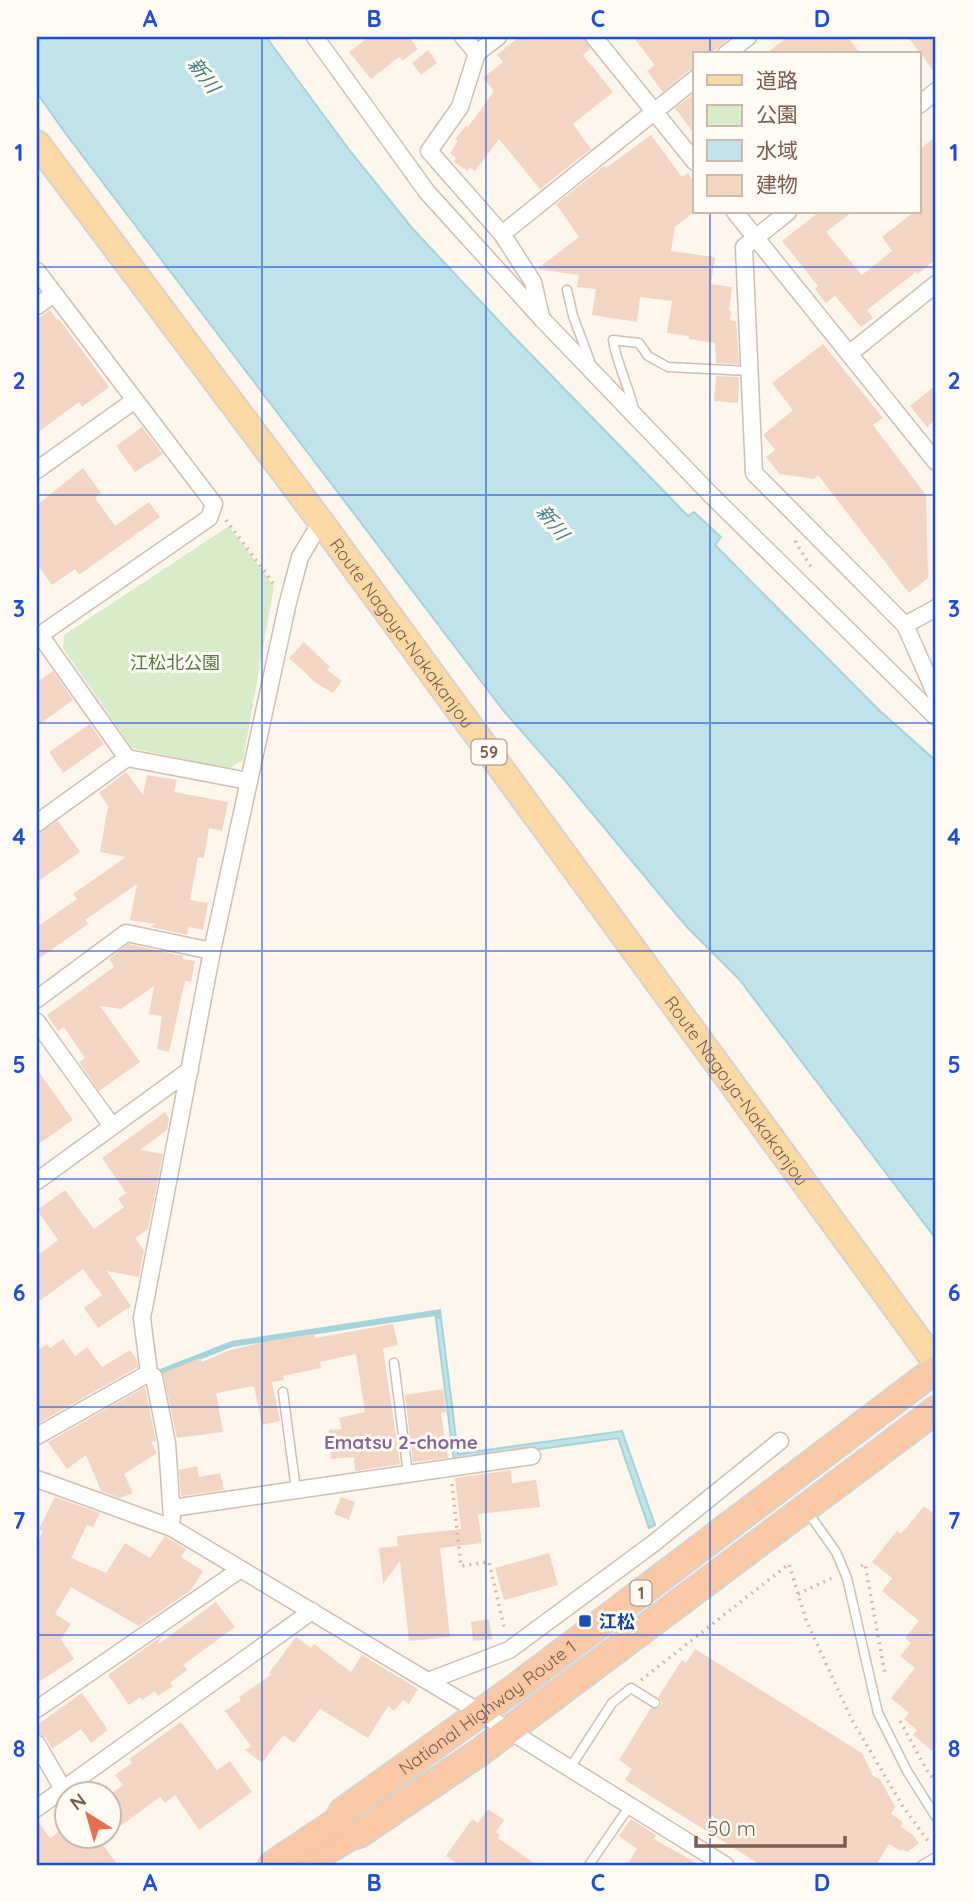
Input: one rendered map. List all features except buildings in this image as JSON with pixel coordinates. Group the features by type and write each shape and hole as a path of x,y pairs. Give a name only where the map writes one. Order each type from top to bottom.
{"highway":[{"name":"National Highway Route 1","path":"272,1865 338,1821 342,1812 481,1713 936,1369"},
{"name":"National Highway Route 1","path":"303,1865 349,1837 359,1834 510,1730 936,1410"},
{"name":"1","path":"249,1865 332,1813 342,1812"},
{"name":"1","path":"323,1865 356,1844 359,1834"}],"main road":[{"name":"Route Nagoya-Nakakanjou","path":"37,143 321,523 936,1363"}],"street":[{"path":"314,37 427,192 542,319 710,494 820,599 936,717"},
{"path":"463,37 477,53"},
{"path":"498,37 477,53 460,107 429,151 502,234 533,282 542,319"},
{"path":"594,37 693,160"},
{"path":"729,52 748,37"},
{"path":"502,234 693,81"},
{"path":"920,104 936,91"},
{"path":"737,214 936,462"},
{"path":"786,214 744,247 754,473 905,625 936,695"},
{"path":"37,271 214,504 209,518 38,636 127,758 248,781"},
{"path":"849,354 936,285"},
{"path":"37,306 54,294"},
{"path":"37,470 135,400"},
{"path":"172,1528 167,1443 154,1377 149,1373 142,1318 212,951 288,602 300,558 321,523"},
{"path":"905,625 936,606"},
{"path":"37,823 127,758"},
{"path":"37,999 126,933 212,951"},
{"path":"37,1021 112,1126"},
{"path":"37,1181 190,1070"},
{"path":"37,1436 149,1373"},
{"path":"428,1681 509,1650 654,1543 780,1441"},
{"path":"172,1508 532,1456"},
{"path":"37,1479 172,1528 510,1730 569,1770 725,1865"},
{"path":"37,1709 241,1569"},
{"path":"76,1780 312,1611"},
{"path":"37,1744 58,1780"},
{"path":"37,1808 52,1797"}],"lane":[{"path":"567,290 573,316 594,373"},
{"path":"636,417 630,388 619,367 613,341 639,343 648,356 668,367 749,371"},
{"path":"394,1363 408,1474"},
{"path":"283,1392 296,1490"},
{"path":"805,1508 836,1552 848,1578 878,1713 907,1771 936,1817"},
{"path":"569,1770 612,1703 631,1688 655,1703"},
{"path":"589,1865 629,1807"},
{"path":"922,1865 936,1857"}],"path":[{"path":"214,504 288,602"},
{"path":"792,537 813,568 820,599"},
{"path":"450,1468 461,1566 489,1562 509,1650"},
{"path":"631,1688 789,1564 806,1620 860,1735 925,1839 936,1850"},
{"path":"860,1566 865,1564 886,1681"},
{"path":"798,1594 834,1578"},
{"path":"898,1718 929,1773 936,1780"}],"green space":[{"name":"江松北公園","path":"229,526 274,586 243,760 229,769 132,748 63,648 64,635"}],"water":[{"name":"新川","path":"37,37 266,37 350,151 412,228 688,516 694,512 721,537 715,545 879,710 936,761 936,1239 739,979 686,926 503,710 66,134 37,93"},
{"path":"440,1310 458,1454 622,1431 655,1525 649,1528 618,1438 454,1461 435,1312"}],"waterway":[{"path":"158,1373 232,1344 435,1313 438,1313 438,1316"}],"place":[{"name":"江松","path":"585,1621"}],"district":[{"name":"Ematsu 2-chome","path":"401,1442"}]}
